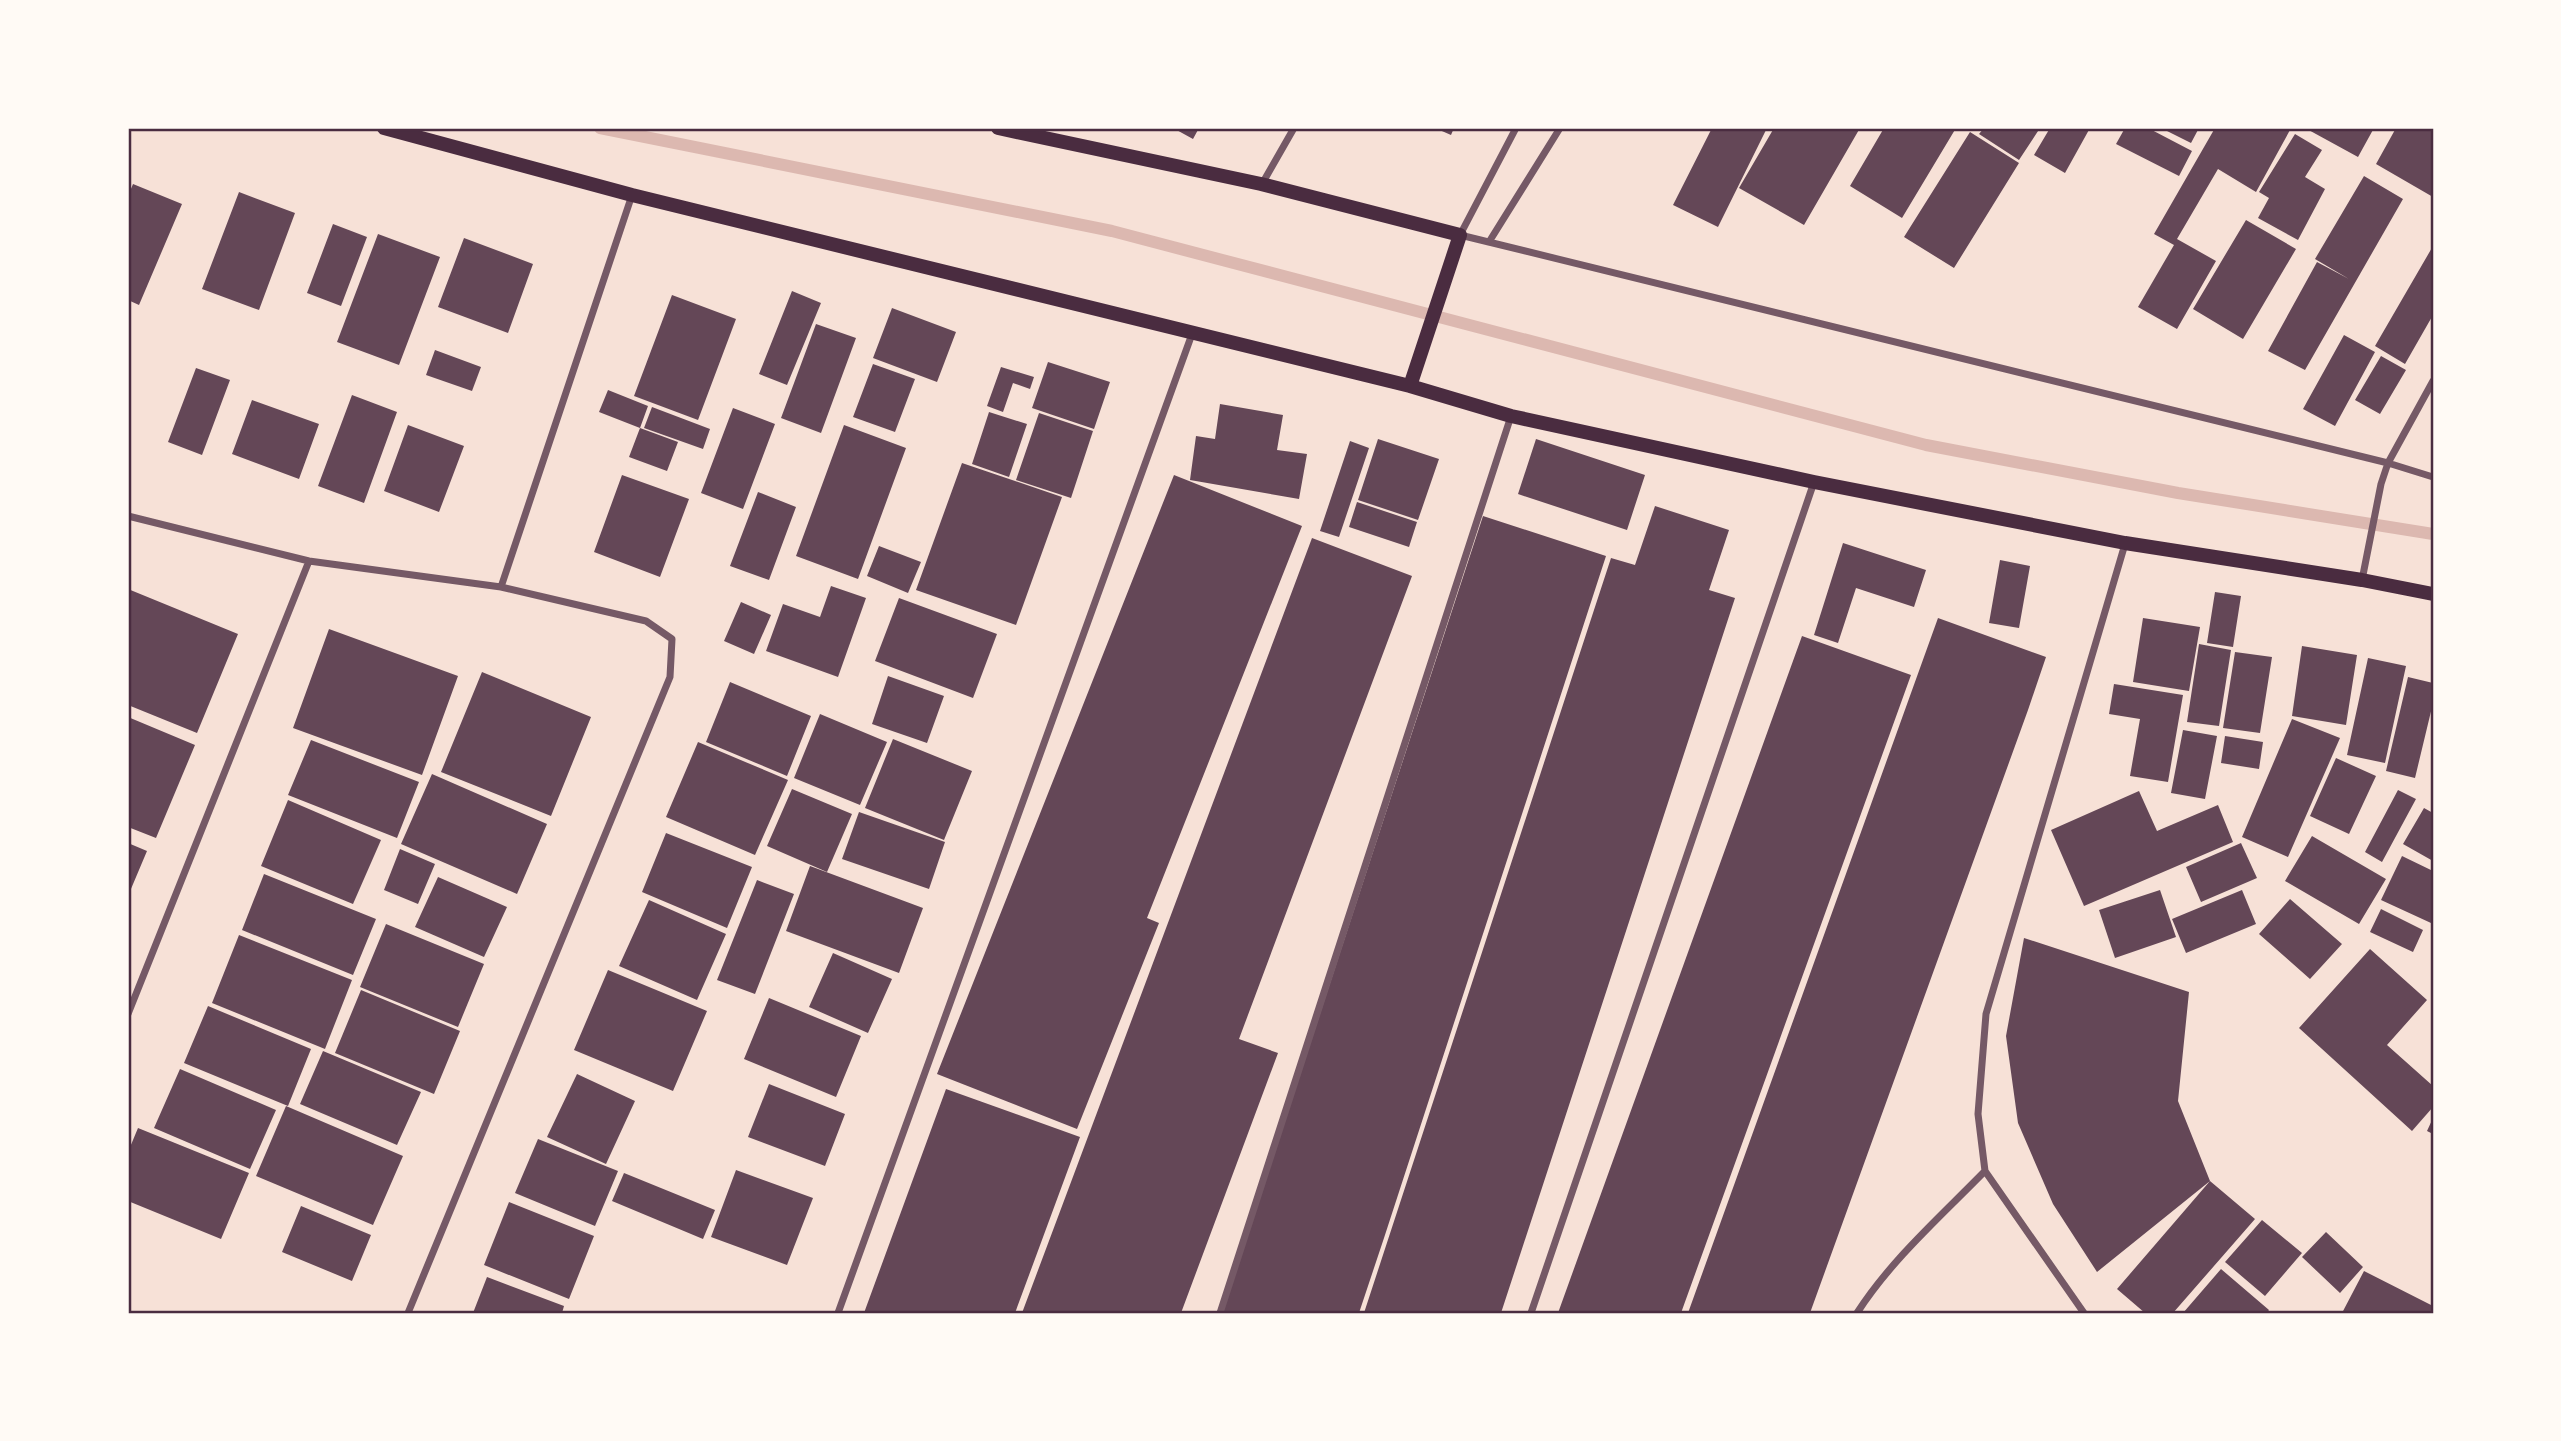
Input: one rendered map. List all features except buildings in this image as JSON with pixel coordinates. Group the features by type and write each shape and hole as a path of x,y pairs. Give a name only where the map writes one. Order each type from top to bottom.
{"main road":[{"path":"384,128 632,195 1410,386 1511,416 1814,482 2125,543 2362,580 2433,594"},
{"path":"998,128 1261,184 1460,235 1410,386"}],"street":[{"path":"1261,184 1294,128"},
{"path":"1516,128 1460,235 2388,463 2433,477"},
{"path":"1489,242 1560,128"},
{"path":"500,587 632,195"},
{"path":"838,1313 1192,334"},
{"path":"2362,580 2381,484 2388,463 2433,381"},
{"path":"1220,1313 1511,416"},
{"path":"1531,1313 1814,482"},
{"path":"128,516 161,522 309,561 500,587 646,621 672,639 670,677 408,1313"},
{"path":"2084,1313 1985,1171 1978,1114 1986,1014 2125,543"},
{"path":"128,1014 309,561"},
{"path":"1857,1313 1911,1246 1985,1171"}],"waterway":[{"path":"600,128 1112,231 1926,445 2178,493 2433,534"}]}
